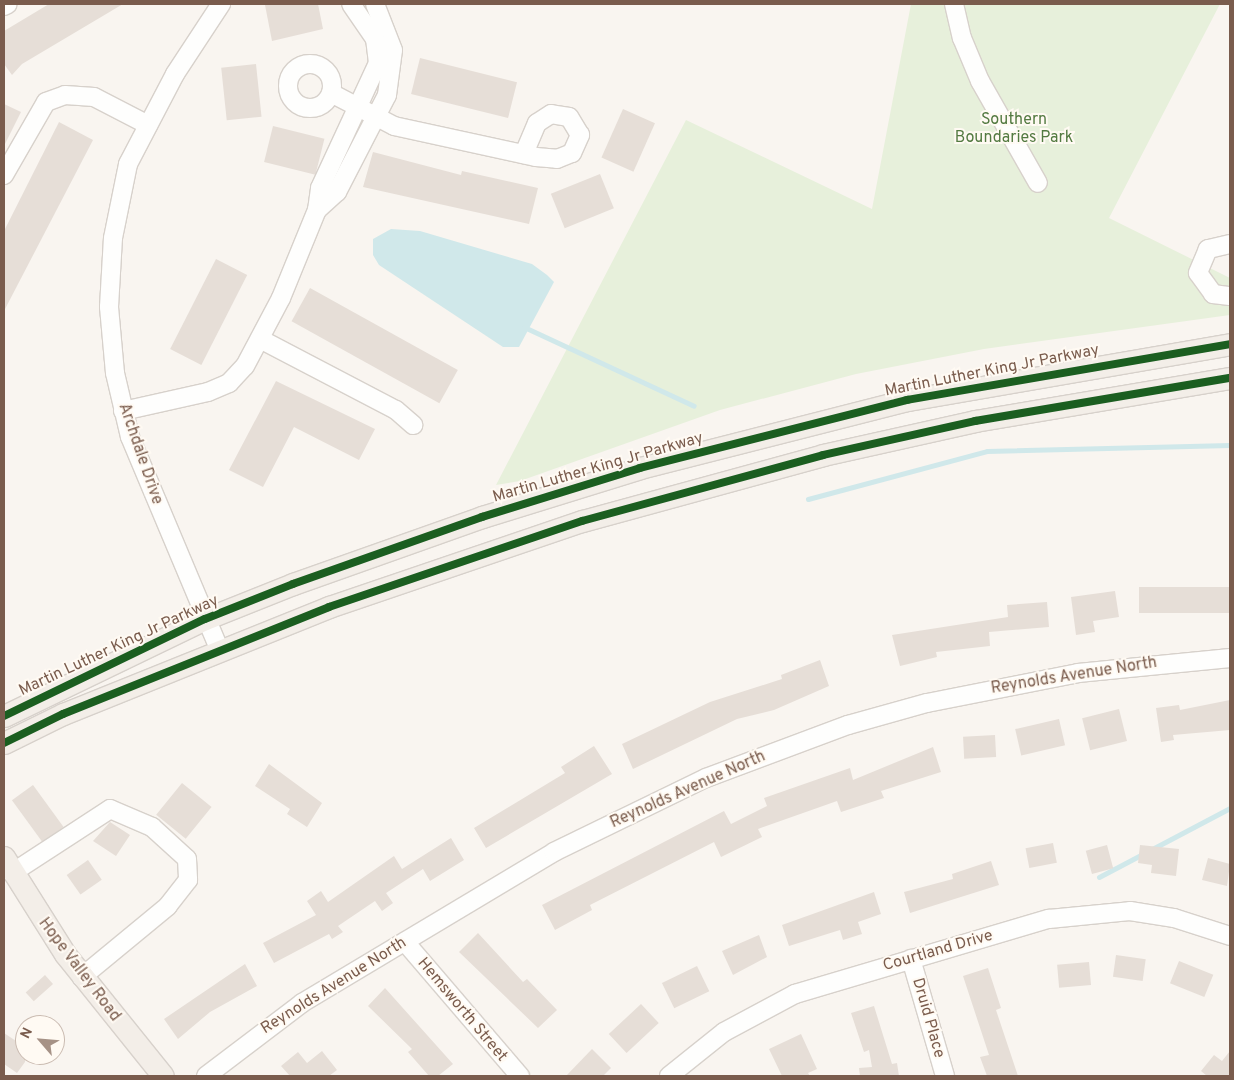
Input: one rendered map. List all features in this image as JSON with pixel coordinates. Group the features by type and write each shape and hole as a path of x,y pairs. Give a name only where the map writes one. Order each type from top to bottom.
{"main road":[{"name":"Martin Luther King Jr Parkway","path":"4,716 205,619 482,517 730,444 956,390 1230,344"},
{"path":"4,743 63,714 220,650 455,562 693,488 976,421 1230,378"},
{"name":"Hope Valley Road","path":"8,865 82,977 163,1076"}],"street":[{"path":"4,6 8,4"},
{"name":"Archdale Drive","path":"220,650 205,619 144,473 123,411 111,343 111,256 128,164 148,125 221,4"},
{"path":"123,411 208,392 229,382 245,366 260,339 317,210 320,188 359,109 378,63 375,39 352,4"},
{"path":"317,210 337,192 387,95 393,50 375,4"},
{"path":"954,4 962,38 980,81 1038,183"},
{"path":"331,93 394,126 524,154"},
{"path":"4,175 46,102 65,95 94,96 148,125"},
{"path":"1230,244 1208,249 1198,273 1213,294 1230,296"},
{"path":"260,339 396,410 413,425"},
{"name":"Reynolds Avenue North","path":"206,1076 264,1028 554,852 662,799 848,724 928,703 1078,673 1230,658"},
{"path":"8,865 110,810 152,827 187,858 188,880 168,906 82,977"},
{"name":"Courtland Drive","path":"669,1076 756,1013 795,994 1049,919 1090,912 1165,917 1230,936"},
{"name":"Hemsworth Street","path":"406,942 520,1076"},
{"name":"Druid Place","path":"911,959 945,1076"}],"green space":[{"name":"Southern Boundaries Park","path":"911,4 1220,4 1109,218 1230,278 1230,315 984,349 856,374 720,410 520,481 496,485 686,120 872,209"}],"water":[{"path":"391,229 420,231 532,264 547,275 554,282 519,347 503,347 379,265 373,255 373,239"}],"building":[{"path":"49,4 123,4 22,64 12,75 4,64 4,31"},
{"path":"318,4 323,29 272,41 265,5"},
{"path":"420,58 517,82 508,118 411,94"},
{"path":"256,64 262,117 227,120 221,68"},
{"path":"4,104 21,112 4,146"},
{"path":"623,109 655,123 633,172 601,157"},
{"path":"59,122 93,140 4,311 4,231"},
{"path":"273,126 324,139 315,175 264,162"},
{"path":"373,152 461,175 462,171 538,188 529,224 363,187"},
{"path":"600,174 614,208 565,228 551,194"},
{"path":"216,259 247,275 201,365 170,349"},
{"path":"310,288 458,370 439,403 292,321"},
{"path":"276,381 375,429 359,460 294,427 263,487 229,470"},
{"path":"1139,587 1230,587 1230,613 1139,613"},
{"path":"1115,591 1119,617 1093,621 1095,632 1076,635 1071,597"},
{"path":"1047,602 1049,627 989,632 990,646 936,652 937,657 900,666 892,635 1008,617 1007,605"},
{"path":"820,660 829,686 774,710 737,719 633,769 622,744 710,702 782,679 781,675"},
{"path":"1230,700 1230,730 1173,735 1174,740 1161,742 1156,708 1179,705 1180,710"},
{"path":"1119,709 1127,741 1090,750 1082,718"},
{"path":"1059,719 1065,745 1021,755 1015,729"},
{"path":"995,735 996,757 964,759 963,737"},
{"path":"594,746 612,774 486,848 474,828 565,773 561,767"},
{"path":"933,747 941,772 881,791 884,798 841,812 837,801 758,829 762,837 721,857 714,842 590,905 592,910 555,930 542,905 724,811 731,824 767,806 764,798 850,768 853,780"},
{"path":"269,764 322,803 307,827 287,814 290,809 255,786"},
{"path":"182,783 212,807 186,839 156,815"},
{"path":"33,785 64,827 43,842 12,800"},
{"path":"110,822 130,835 116,856 93,841"},
{"path":"451,838 464,860 430,881 423,869 386,893 393,903 382,911 375,901 338,926 343,932 332,939 329,934 274,963 263,943 316,915 307,901 321,891 328,902 394,856 402,869"},
{"path":"1053,843 1057,863 1029,868 1026,848"},
{"path":"1107,845 1113,868 1092,874 1086,851"},
{"path":"1140,845 1179,849 1176,876 1151,873 1152,865 1138,863"},
{"path":"1208,858 1230,864 1227,886 1202,880"},
{"path":"88,860 102,880 80,895 67,875"},
{"path":"991,861 999,885 910,913 904,892 953,879 952,874"},
{"path":"874,892 881,914 858,922 862,934 843,940 840,930 789,946 782,925"},
{"path":"478,933 523,982 527,979 557,1010 538,1028 459,952"},
{"path":"759,935 767,957 733,975 722,951"},
{"path":"1116,955 1146,959 1143,981 1113,977"},
{"path":"1179,961 1213,975 1204,997 1170,983"},
{"path":"1089,962 1091,985 1059,988 1057,965"},
{"path":"245,964 257,986 210,1012 178,1039 164,1019"},
{"path":"697,966 709,991 674,1008 662,983"},
{"path":"988,968 1001,1008 996,1010 1018,1076 987,1076 980,1057 989,1055 963,976"},
{"path":"45,975 53,984 34,1001 26,992"},
{"path":"385,988 453,1064 438,1076 429,1076 408,1052 412,1049 368,1006"},
{"path":"641,1004 659,1023 627,1053 609,1034"},
{"path":"874,1006 892,1064 897,1063 899,1076 860,1076 859,1068 872,1067 869,1050 864,1052 851,1013"},
{"path":"4,1033 15,1040 15,1065 23,1065 17,1073 4,1064"},
{"path":"801,1034 817,1069 808,1073 810,1076 782,1076 769,1049"},
{"path":"592,1049 611,1068 603,1076 566,1076"},
{"path":"322,1051 337,1070 329,1076 290,1076 281,1066 298,1052 307,1063"},
{"path":"1230,1051 1230,1076 1207,1076 1201,1071 1214,1055 1222,1061"}],"waterway":[{"path":"524,327 694,406"},
{"path":"808,499 987,451 1230,445"},
{"path":"1099,877 1230,808"}],"cycle path":[{"path":"4,716 205,619 293,584 482,517 640,468 907,400 1230,344"},
{"path":"4,743 63,714 329,607 582,521 823,455 975,421 1230,378"}]}
